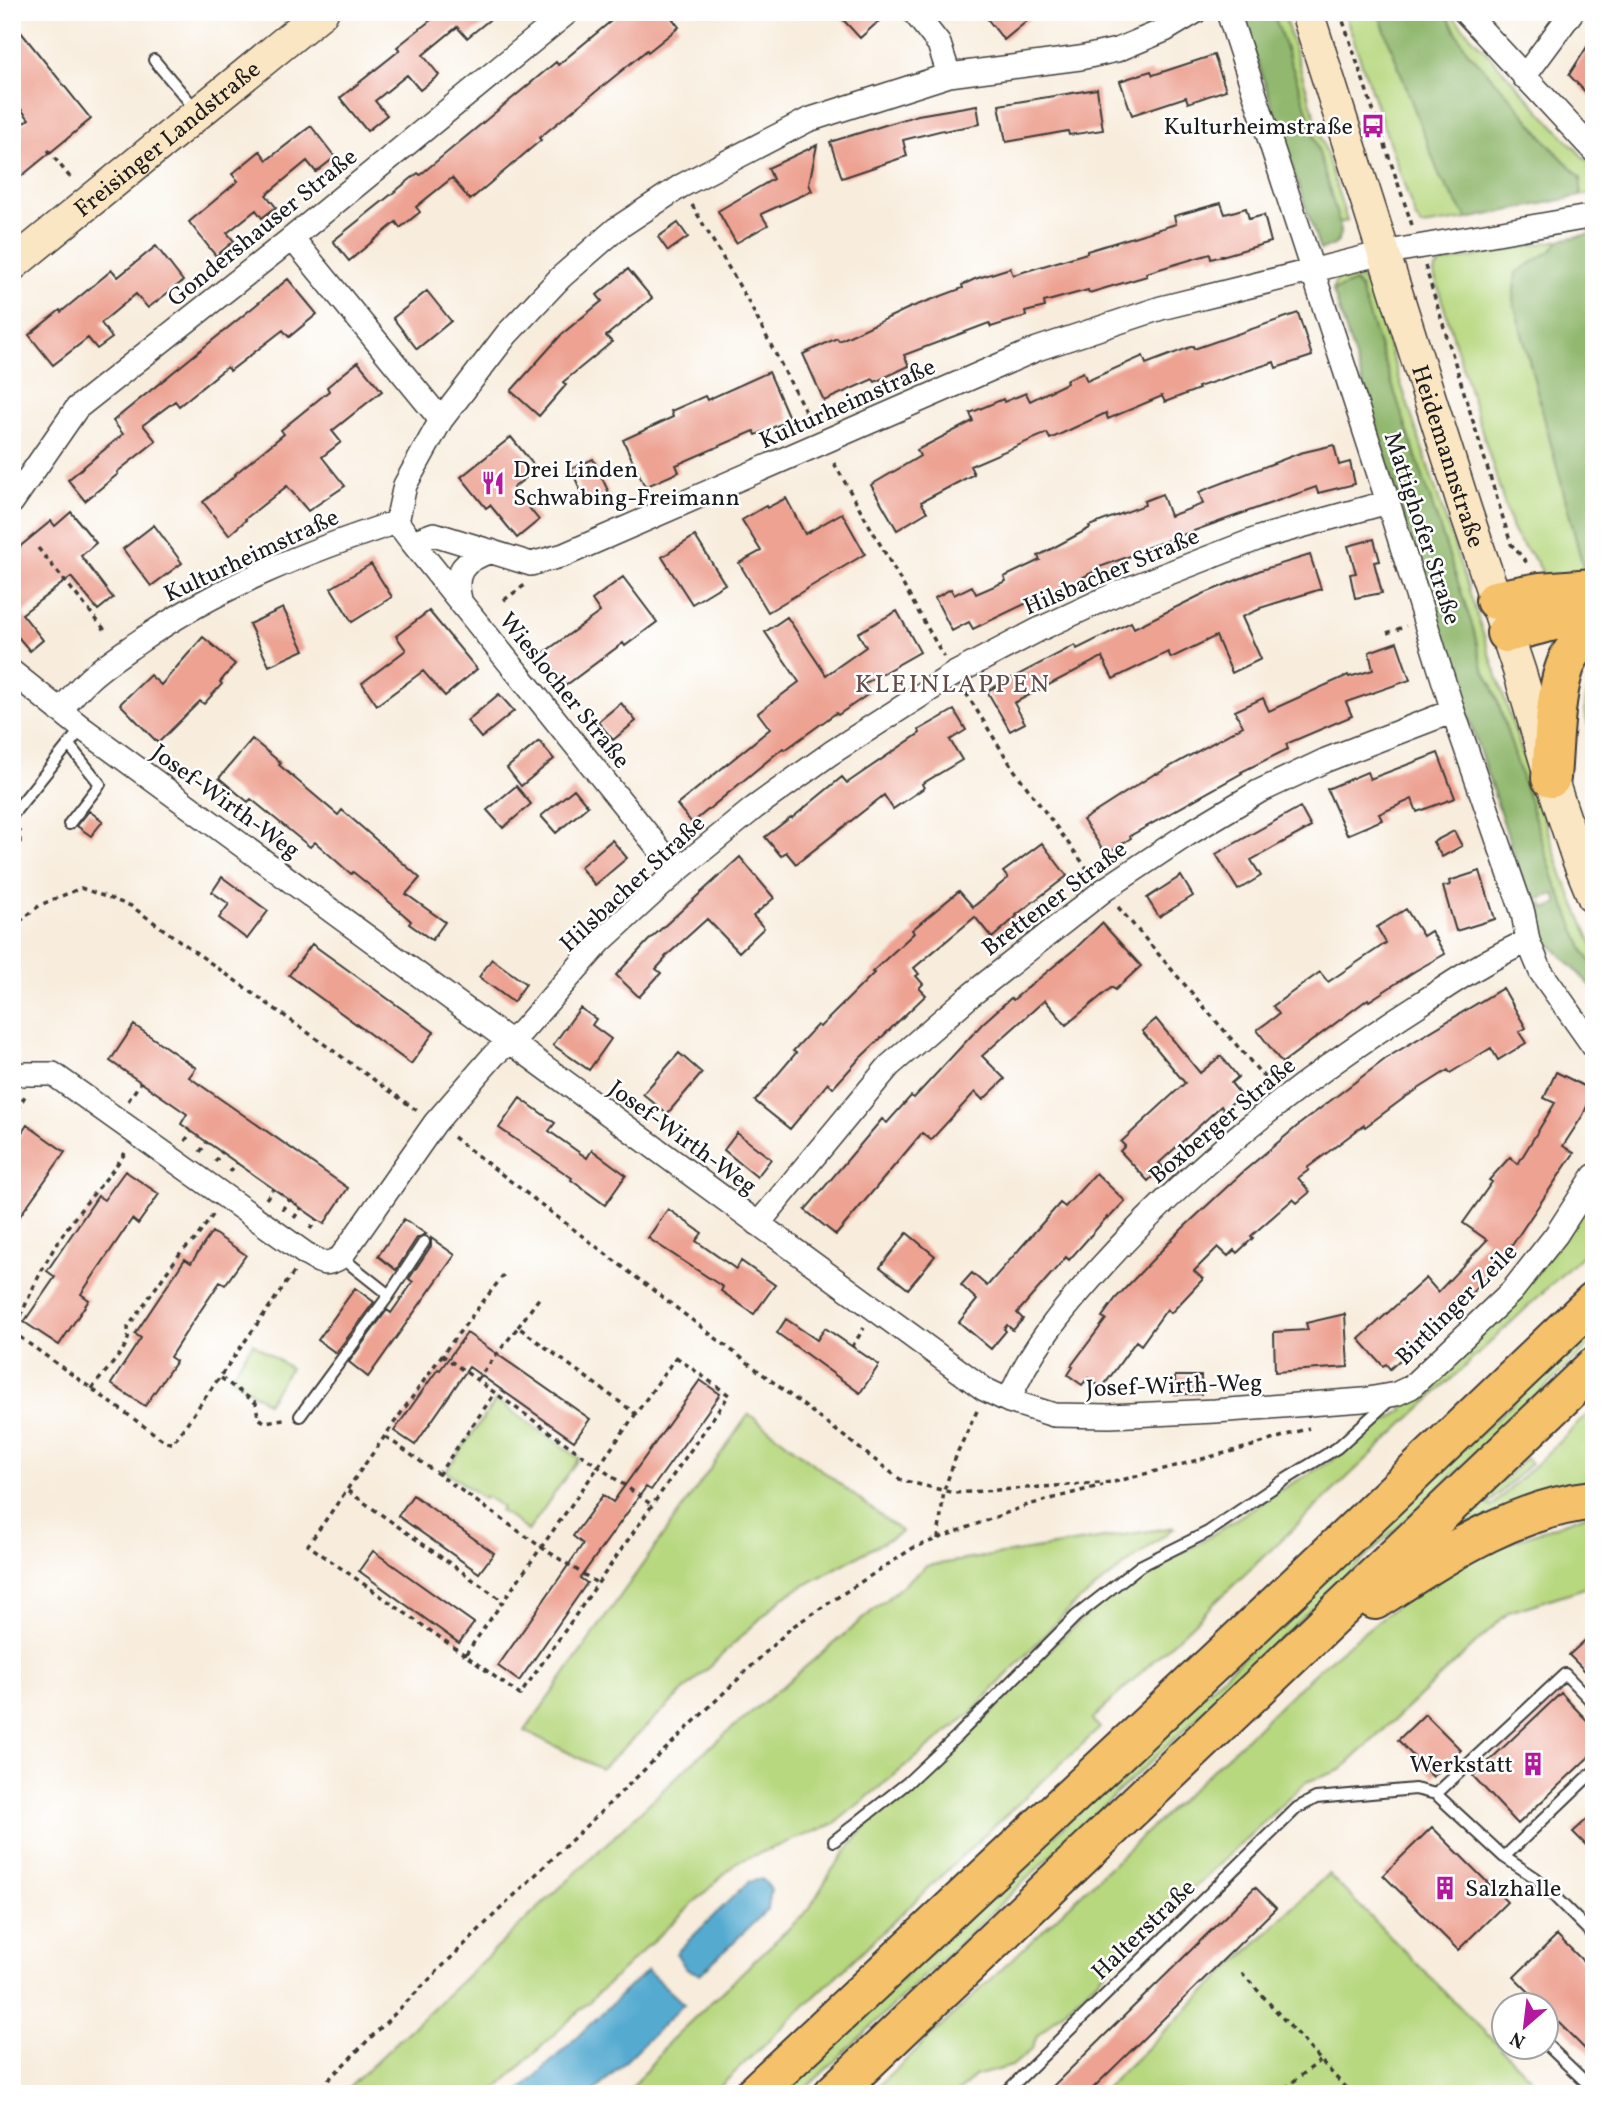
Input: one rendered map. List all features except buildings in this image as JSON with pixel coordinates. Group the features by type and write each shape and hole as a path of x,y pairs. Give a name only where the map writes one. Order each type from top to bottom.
{"highway":[{"path":"1501,616 1539,592 1594,588"},
{"path":"1501,616 1594,611"},
{"path":"1551,778 1560,679 1569,656 1578,644 1594,631"},
{"path":"754,2094 1271,1610 1594,1301"},
{"path":"833,2094 1594,1367"},
{"path":"1324,1627 1365,1607 1463,1544 1519,1518 1573,1502 1594,1500"}],"main road":[{"name":"Freisinger Landstraße","path":"12,265 322,12"},
{"name":"Heidemannstraße","path":"1307,12 1519,670 1551,778 1594,898"}],"street":[{"name":"Gondershauser Straße","path":"12,502 77,408 292,238 568,12"},
{"path":"914,12 939,44 950,75"},
{"path":"412,542 397,522 405,485 441,420 507,334 561,277 616,229 681,186 808,120 950,75 1080,58 1117,50 1165,30 1195,12"},
{"name":"Mattighofer Straße","path":"1228,12 1388,502 1453,711 1523,913 1528,941 1541,972 1594,1046"},
{"path":"1465,12 1594,151"},
{"path":"1524,77 1572,12"},
{"name":"Kulturheimstraße","path":"412,542 434,534 531,564 564,555 1037,349 1161,308 1383,253 1594,215"},
{"path":"292,238 441,420"},
{"name":"Hilsbacher Straße","path":"341,1257 435,1123 494,1055 522,1031 601,941 677,871 754,808 831,753 954,674 1040,629 1120,592 1262,537 1388,502"},
{"name":"Kulturheimstraße","path":"60,711 88,679 171,620 227,590 293,560 397,522"},
{"name":"Wieslocher Straße","path":"412,542 677,871"},
{"path":"461,603 457,588 462,569 475,556 491,551"},
{"name":"Josef-Wirth-Weg","path":"12,672 60,711 76,736 509,1042 984,1389 1009,1401 1054,1415 1110,1416 1313,1404"},
{"name":"Brettener Straße","path":"758,1224 889,1066 971,995 1104,890 1188,834 1258,792 1326,760 1453,711"},
{"name":"Boxberger Straße","path":"1009,1401 1023,1368 1079,1292 1173,1193 1283,1099 1328,1066 1449,985 1528,941"},
{"path":"25,1074 53,1074 137,1133 226,1187 320,1262 331,1263 341,1257"},
{"name":"Birtlinger Zeile","path":"1313,1404 1363,1400 1396,1394 1411,1387 1512,1292 1556,1235 1594,1176"}],"lane":[{"path":"154,60 199,114"},
{"path":"15,813 76,736 100,784 69,824"},
{"path":"300,1416 424,1242"},
{"path":"341,1257 389,1294"},
{"path":"834,1840 906,1783 1076,1616 1140,1566 1208,1532 1337,1448 1396,1394"},
{"path":"1594,1704 1565,1674 1436,1794 1504,1857 1536,1878 1594,1937"},
{"path":"1504,1857 1594,1771"},
{"name":"Halterstraße","path":"1004,2094 1297,1808 1316,1798 1415,1789 1436,1794"},
{"path":"1560,2057 1594,2090"}],"path":[{"path":"1340,12 1420,248 1511,544 1533,571 1539,592"},
{"path":"12,107 24,122"},
{"path":"48,150 75,183"},
{"path":"38,548 105,630"},
{"path":"1583,732 1594,765"},
{"path":"12,872 20,842 15,813"},
{"path":"12,928 40,905 81,888 131,906 435,1123 901,1480 954,1493 1114,1482"},
{"path":"125,1106 141,1082"},
{"path":"182,1146 192,1131"},
{"path":"137,1133 110,1176 93,1193 53,1250 13,1332 171,1443 295,1272"},
{"path":"197,1157 207,1142"},
{"path":"211,1167 222,1152"},
{"path":"92,1389 128,1340 128,1327 181,1252 194,1241 237,1163"},
{"path":"263,1203 273,1189"},
{"path":"279,1214 289,1200"},
{"path":"291,1222 301,1208"},
{"path":"307,1234 317,1219"},
{"path":"465,1656 676,1357 729,1395 520,1695 308,1545 442,1355 505,1273"},
{"path":"477,1380 540,1297"},
{"path":"852,1347 866,1325"},
{"path":"518,1327 636,1414"},
{"path":"442,1355 652,1505"},
{"path":"221,1378 256,1402 258,1418 265,1422 300,1416"},
{"path":"438,1475 495,1393"},
{"path":"314,2094 496,1913 792,1627 913,1548 1028,1505 1252,1446 1315,1426 1313,1404"},
{"path":"938,1539 944,1490 958,1451 979,1407"},
{"path":"386,1437 541,1547 597,1583"},
{"path":"347,1490 503,1601"},
{"path":"1242,1973 1351,2094"},
{"path":"1277,2094 1320,2061"}],"green space":[{"path":"1241,12 1273,12 1305,104 1339,223 1338,242 1331,247 1320,250"},
{"path":"1273,12 1283,12 1347,221 1339,223 1305,104"},
{"path":"1344,12 1378,12 1440,177 1468,219 1422,226 1416,219"},
{"path":"1378,12 1445,12 1467,51 1581,178 1581,196 1468,219 1440,177"},
{"path":"1445,12 1449,12 1594,169 1594,192 1581,196 1581,178 1467,51"},
{"path":"1594,233 1594,573 1585,574 1513,299 1516,273 1552,250 1560,240"},
{"path":"1560,240 1552,250 1516,273 1513,299 1585,574 1544,578 1538,564 1512,529 1434,274 1435,269 1442,263"},
{"path":"1351,274 1364,282 1376,305 1563,877 1594,948 1594,967 1585,953 1555,882 1360,288 1355,282 1333,291 1338,279"},
{"path":"1355,282 1360,288 1473,628 1483,669 1493,687 1555,882 1585,953 1594,967 1594,989 1546,940 1538,927 1532,907 1542,903 1545,909 1558,904 1555,894 1530,902 1423,581 1333,291"},
{"path":"1594,642 1594,741 1585,709 1592,673 1589,660"},
{"path":"1594,1196 1594,1244 1111,1701 1092,1720 1100,1728 712,2094 627,2094 669,2042 809,1909 832,1870 872,1818 955,1749 1092,1609 1131,1579 1198,1544 1326,1464 1353,1446 1373,1426 1403,1410 1401,1404 1426,1389 1516,1300"},
{"path":"1594,1326 1594,1341 800,2094 780,2094"},
{"path":"253,1343 290,1368 267,1403 230,1377"},
{"path":"496,1400 579,1458 528,1531 500,1510 502,1507 485,1496 484,1499 446,1471"},
{"path":"1594,1408 1594,1481 1470,1523 1464,1517 1526,1458 1531,1463 1488,1504 1491,1507"},
{"path":"749,1414 902,1532 783,1597 601,1769 525,1731"},
{"path":"1594,1512 1594,1585 1509,1612 1341,1770 1306,1782 1037,2036 1032,2049 1012,2066 975,2076 957,2094 870,2094 1322,1666 1400,1603 1458,1561"},
{"path":"1175,1527 1071,1607 970,1714 834,1824 737,1862 491,2094 342,2094 699,1756 926,1566"},
{"path":"1328,1874 1490,2037 1490,2060 1512,2060 1546,2094 1099,2094"}],"water":[{"path":"762,1879 771,1889 768,1909 700,1974 686,1969 676,1953 748,1882"},
{"path":"647,1970 684,2004 592,2094 517,2094"}],"place":[{"name":"Kulturheimstraße","path":"1373,126"},
{"name":"Drei Linden Schwabing-Freimann","path":"493,483"},
{"name":"Werkstatt","path":"1533,1764"},
{"name":"Salzhalle","path":"1445,1888"}],"district":[{"name":"KLEINLAPPEN","path":"953,683"}]}
